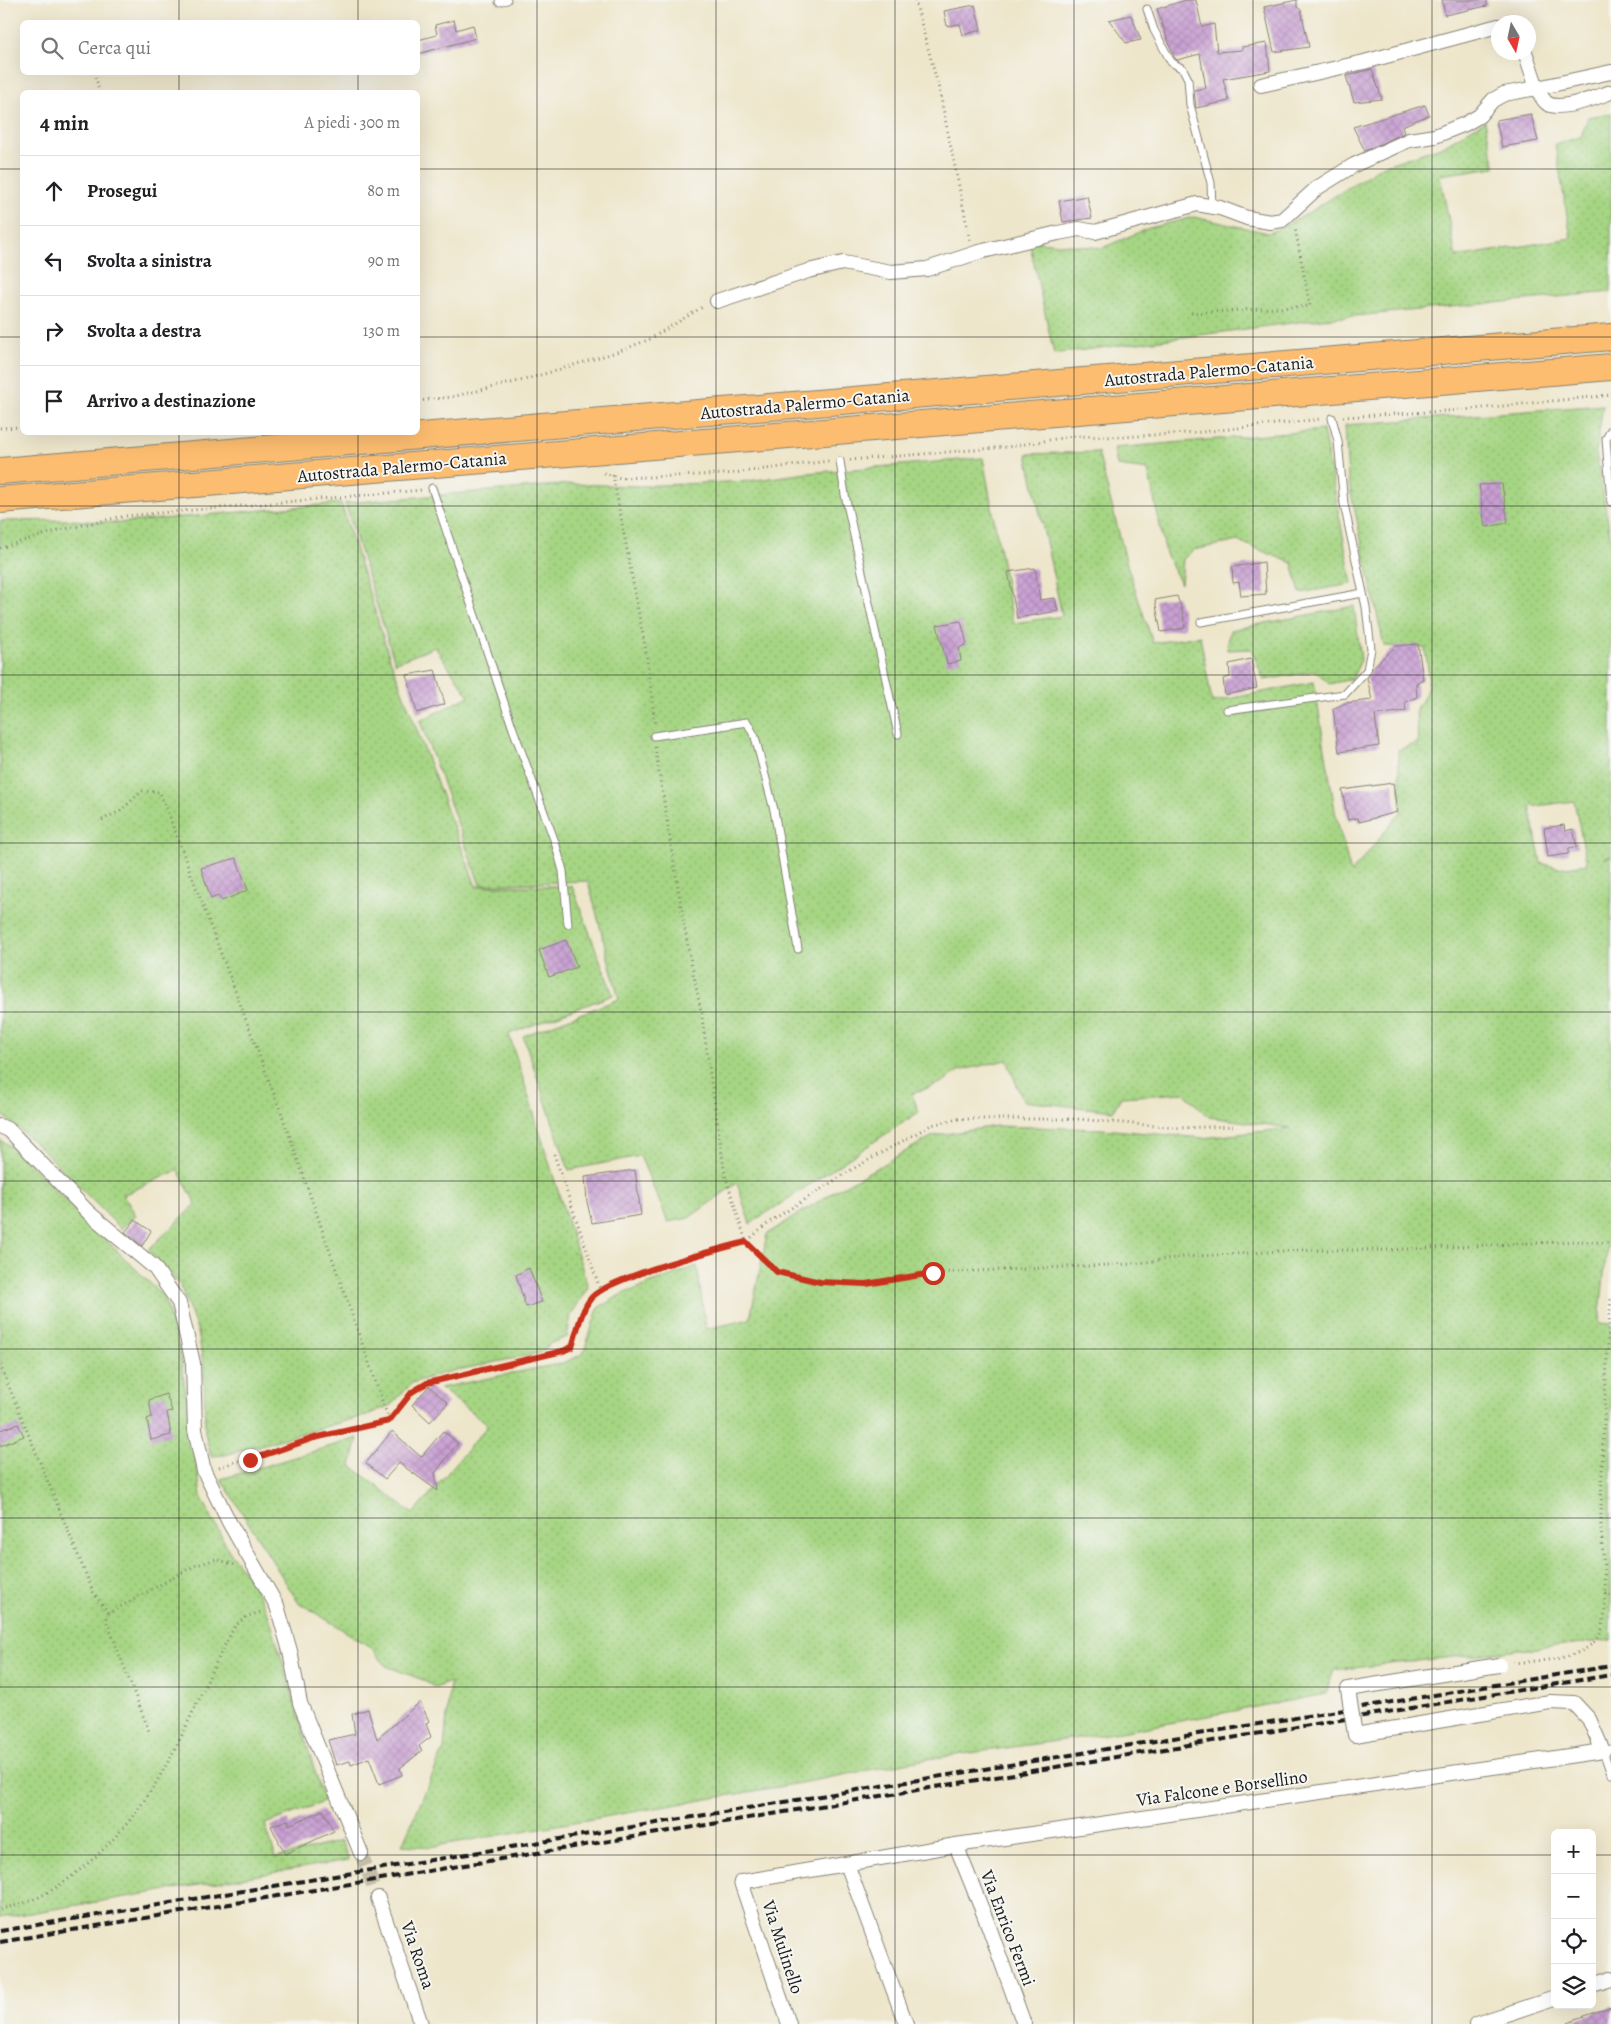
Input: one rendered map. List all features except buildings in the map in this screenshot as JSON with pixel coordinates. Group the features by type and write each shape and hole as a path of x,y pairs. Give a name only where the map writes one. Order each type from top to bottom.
{"highway":[{"name":"Autostrada Palermo-Catania","path":"0,471 1611,337"},
{"name":"Autostrada Palermo-Catania","path":"0,500 1611,367"}],"street":[{"path":"1261,85 1364,62 1491,28"},
{"path":"1528,60 1537,88 1543,99 1550,105 1560,107 1611,92"},
{"path":"717,301 808,271 843,263 891,272 927,270 973,254 1058,233 1079,229 1095,232 1197,204 1270,222 1282,220 1317,188 1354,165 1409,140 1435,136 1465,124 1479,116 1493,100 1504,94 1611,72"},
{"path":"0,1126 9,1130 90,1214 154,1267 178,1303 193,1363 196,1430 204,1471 229,1522 278,1606 290,1651 300,1703 361,1853"},
{"path":"1498,1665 1348,1689 1355,1735 1550,1702 1574,1703 1589,1719 1607,1750"},
{"name":"Via Falcone e Borsellino","path":"741,1882 956,1846 1607,1750"},
{"name":"Via Enrico Fermi","path":"956,1846 989,1927 1024,2024"},
{"path":"846,1864 906,2024"},
{"name":"Via Mulinello","path":"741,1882 789,2024"},
{"name":"Via Roma","path":"378,1898 421,2024"},
{"path":"1596,1984 1611,1979"},
{"path":"1476,2024 1551,1999"}],"lane":[{"path":"499,2 507,0"},
{"path":"1147,9 1154,30 1171,62 1183,69 1188,79 1190,105 1211,183 1212,207"},
{"path":"1228,710 1345,694 1368,670 1371,649 1363,593 1344,504 1338,440 1332,418"},
{"path":"1611,430 1606,439 1611,502"},
{"path":"840,460 844,495 898,734"},
{"path":"432,488 513,729 555,842 563,871 568,924"},
{"path":"1201,622 1363,593"},
{"path":"654,736 747,722 755,737 774,810 798,949"},
{"path":"1607,1750 1611,1774"}],"path":[{"path":"915,0 939,89 973,254"},
{"path":"96,75 99,90"},
{"path":"1191,313 1310,306 1291,210"},
{"path":"420,401 451,397 524,380 620,351 650,339 696,309 717,301"},
{"path":"600,471 620,478 726,474 840,460 880,459 1008,447 1073,436 1123,437 1202,432 1332,418 1463,410 1611,395"},
{"path":"0,428 20,427"},
{"path":"613,476 646,652 656,726 654,736 687,942 702,1020 725,1175 746,1242 777,1272 820,1282 866,1284 933,1273 1132,1264 1182,1257 1290,1251 1386,1250 1577,1241 1611,1243"},
{"path":"0,548 60,530 125,516 432,488"},
{"path":"102,820 120,811 142,791 160,792 282,1115 389,1421"},
{"path":"204,1471 250,1460 314,1438 389,1421 412,1392 427,1383 508,1365 572,1347 583,1313 592,1298 613,1284 746,1242 771,1221 851,1170 931,1125 958,1119 1077,1119 1179,1128 1233,1126"},
{"path":"554,1154 601,1292"},
{"path":"1498,1665 1581,1652 1601,1633 1605,1593 1602,1514 1606,1356 1611,1296"},
{"path":"0,1365 94,1594 109,1613"},
{"path":"149,1731 106,1620 109,1613 194,1566 216,1559 235,1565 253,1562"},
{"path":"1605,1593 1611,1596"},
{"path":"0,1909 38,1899 66,1881 99,1853 135,1815 158,1782 176,1750 235,1626 246,1617 278,1606"}],"green space":[{"path":"1611,113 1611,292 1322,319 1054,354 1029,241 1102,248 1149,228 1194,217 1269,233 1305,215 1382,166 1441,147 1485,121 1495,167 1440,175 1456,257 1571,238 1555,144 1581,137 1588,117"},
{"path":"1603,405 1596,453 1611,540 1611,855 1604,858 1611,856 1611,1208 1599,1323 1611,1324 1611,1640 1334,1670 1326,1694 1121,1732 927,1759 801,1783 430,1847 402,1845 444,1749 450,1682 435,1688 423,1680 386,1666 372,1648 298,1602 221,1479 358,1438 351,1466 413,1514 488,1425 440,1388 563,1363 583,1354 598,1308 622,1294 697,1266 706,1329 750,1319 767,1234 835,1191 933,1136 996,1126 1102,1129 1203,1138 1291,1128 1209,1117 1184,1093 1121,1097 1113,1111 1023,1101 1007,1060 958,1071 943,1082 912,1094 919,1112 750,1224 737,1183 689,1218 668,1222 640,1156 569,1170 523,1036 619,999 588,881 480,885 420,721 469,696 435,647 395,663 345,503 571,484 639,486 748,481 807,473 983,458 1013,623 1062,616 1027,454 1098,452 1128,568 1153,643 1200,636 1212,702 1314,682 1336,816 1351,873 1401,812 1398,750 1418,743 1416,708 1422,701 1428,687 1428,672 1425,648 1384,646 1348,479 1345,425","holes":["1574,801 1587,864 1558,868 1541,863 1530,807"]},
{"path":"1323,430 1352,584 1300,593 1292,563 1238,541 1193,550 1183,559 1181,584 1166,554 1148,470 1117,466 1114,448"},
{"path":"341,503 389,656 476,886 572,886 613,995 509,1034 588,1287 571,1315 567,1337 551,1343 540,1353 443,1373 412,1383 391,1405 367,1415 225,1455 211,1456 205,1433 204,1369 198,1332 180,1285 148,1250 196,1204 178,1170 123,1195 136,1215 121,1229 41,1148 0,1113 0,521 70,520 117,523"},
{"path":"1354,606 1361,660 1352,679 1329,684 1316,671 1264,680 1251,649 1227,650 1230,630"},
{"path":"0,1140 11,1146 164,1297 179,1347 201,1496 229,1551 254,1585 269,1616 324,1802 265,1824 276,1858 341,1841 349,1860 0,1918"}],"tunnel":[{"path":"361,1853 378,1898"}],"railway":[{"path":"0,1931 1611,1666"},
{"path":"0,1942 1611,1675"}],"route":[{"path":"250,1460 314,1438 373,1423 389,1421 412,1392 427,1383 508,1365 572,1347 583,1313 592,1298 613,1284 719,1249 746,1242 777,1272 820,1282 866,1284 933,1273"}]}
